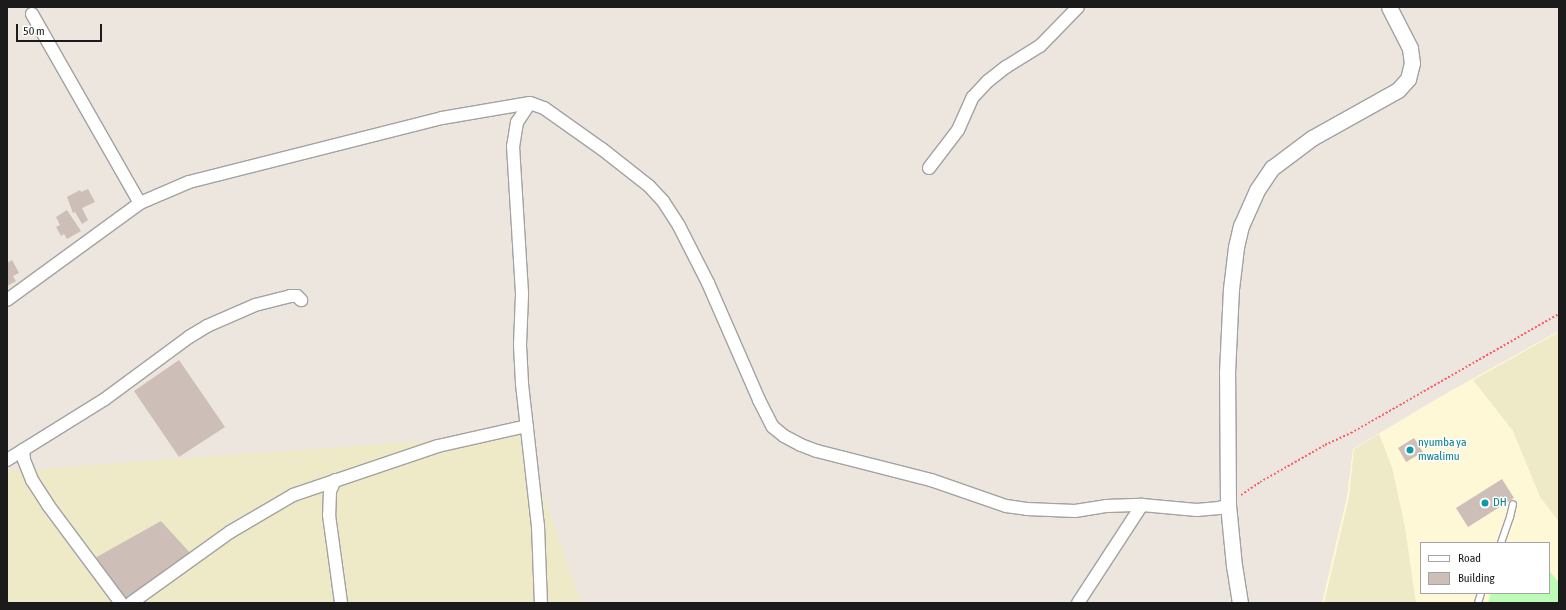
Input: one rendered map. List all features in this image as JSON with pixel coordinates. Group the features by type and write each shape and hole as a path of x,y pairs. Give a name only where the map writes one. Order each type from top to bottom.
{"street":[{"path":"929,168 958,130 973,97 988,81 1006,67 1040,46 1078,7"},
{"path":"1240,603 1234,566 1228,505 1227,373 1231,289 1236,247 1241,226 1257,190 1272,168 1312,138 1398,90 1408,79 1412,63 1410,48 1389,7"},
{"path":"32,14 140,203"},
{"path":"7,300 140,203 189,182 442,118 530,103 544,108 602,149 648,186 663,201 679,226 705,276 758,400 773,427 784,436 800,445 817,451 931,480 1006,506 1027,509 1075,511 1106,506 1142,505 1197,510 1214,509 1228,505"},
{"path":"530,103 517,122 513,146 522,295 520,346 538,526 541,603"},
{"path":"7,460 106,398 189,337 207,326 255,305 290,296 297,296 301,300"},
{"path":"131,603 165,578 275,504 304,490 438,446 527,426"},
{"path":"23,450 24,460 32,480 48,505 121,603"},
{"path":"335,480 330,491 329,515 340,603"},
{"path":"1078,603 1142,505"}],"lane":[{"path":"1501,542 1513,504"}],"path":[{"path":"1228,505 1260,482 1325,445 1351,433 1559,314"}],"shaded area":[{"path":"1559,331 1559,603 1322,603 1347,497 1353,449 1445,394"},
{"path":"1559,332 1559,522 1540,497 1513,431 1473,380"},
{"path":"522,434 581,603 7,603 7,471"},
{"path":"1379,434 1392,467 1405,527 1416,603 1324,603 1349,497 1354,449"}],"green space":[{"path":"1550,571 1559,583 1559,603 1488,603 1491,594 1550,594"}],"building":[{"path":"88,189 95,202 82,208 88,220 82,224 75,212 73,213 67,197 80,190 81,192"},
{"path":"67,210 81,231 67,239 64,234 61,236 56,227 60,225 56,217"},
{"path":"12,260 19,273 13,276 16,281 7,286 7,263"},
{"path":"179,360 225,427 179,457 134,391"},
{"name":"nyumba ya mwalimu","path":"1414,438 1423,452 1406,462 1398,448"},
{"name":"DH","path":"1502,479 1514,498 1468,527 1456,508"},
{"path":"161,521 191,554 123,600 95,558"}],"place":[{"name":"nyumba ya mwalimu","path":"1410,450"},
{"name":"DH","path":"1485,503"}]}
